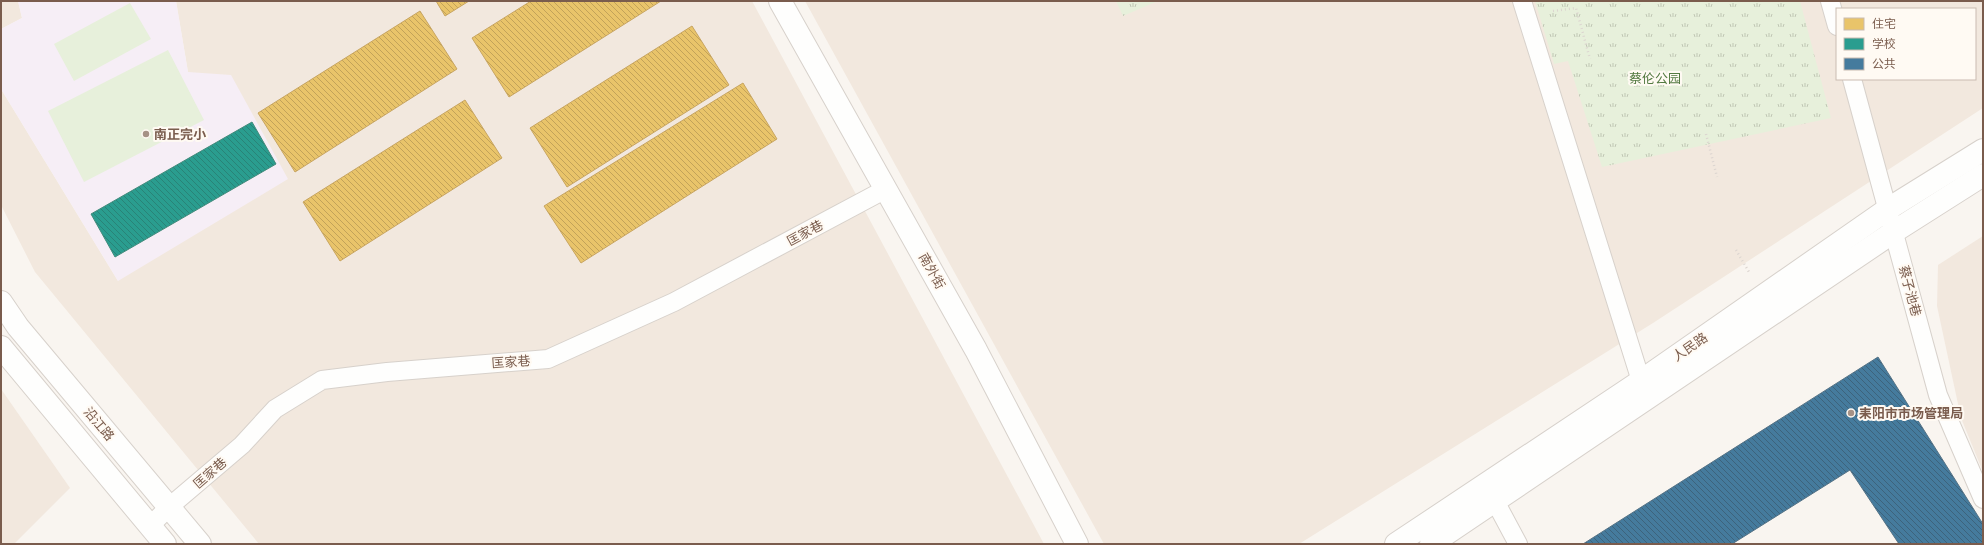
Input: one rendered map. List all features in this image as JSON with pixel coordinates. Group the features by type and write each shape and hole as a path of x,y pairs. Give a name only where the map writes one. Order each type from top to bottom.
{"street":[{"name":"南外街","path":"780,1 976,350 1077,544"},
{"name":"人民路","path":"1431,544 1491,494 1641,381 1888,209 1983,150"},
{"name":"人民路","path":"1396,544 1491,494 1983,175"},
{"name":"沿江路","path":"1,302 18,327 200,544"},
{"name":"沿江路","path":"1,347 165,544"}],"lane":[{"path":"1522,1 1641,381"},
{"path":"1830,1 1836,22"},
{"name":"蔡子池巷","path":"1852,80 1895,231 1938,396 1983,499"},
{"name":"匡家巷","path":"150,526 169,507 242,445 275,409 322,380 387,372 548,360 674,302 886,189"},
{"path":"1491,494 1518,544"}],"path":[{"path":"1550,6 1551,11 1576,8 1590,59"},
{"path":"1706,134 1717,177"}],"shaded area":[{"path":"1,1 18,1 22,18 1,29"},
{"name":"南正完小","path":"18,1 176,1 188,72 231,75 288,179 118,281 1,89 1,29 22,18"},
{"path":"176,1 752,1 1044,544 259,544 35,272 1,205 1,89 118,281 188,72"},
{"path":"805,1 1983,1 1983,108 1653,323 1299,544 1104,544"},
{"path":"1983,236 1983,472 1961,418 1937,306 1938,265"},
{"path":"1,389 70,488 14,544 1,544"}],"green space":[{"path":"1116,1 1158,1 1123,16"},
{"name":"蔡伦公园","path":"1535,1 1800,1 1831,118 1602,167 1568,61 1554,64"},
{"path":"130,3 151,39 74,81 54,44"},
{"path":"168,50 204,120 84,182 48,111"}],"building: 住宅":[{"path":"436,1 469,1 445,16"},
{"path":"531,1 661,1 509,97 472,38"},
{"path":"420,11 457,69 295,172 258,113"},
{"path":"692,26 729,85 567,187 530,128"},
{"path":"743,83 777,139 581,263 544,206"},
{"path":"465,100 502,158 340,261 303,202"}],"building: 学校":[{"path":"252,122 276,164 115,257 91,214"}],"building: 公共":[{"name":"耒阳市市场管理局","path":"1878,357 1983,524 1983,544 1899,544 1850,470 1732,544 1583,544"}],"place":[{"name":"南正完小","path":"146,134"},
{"name":"耒阳市市场管理局","path":"1851,413"}]}
